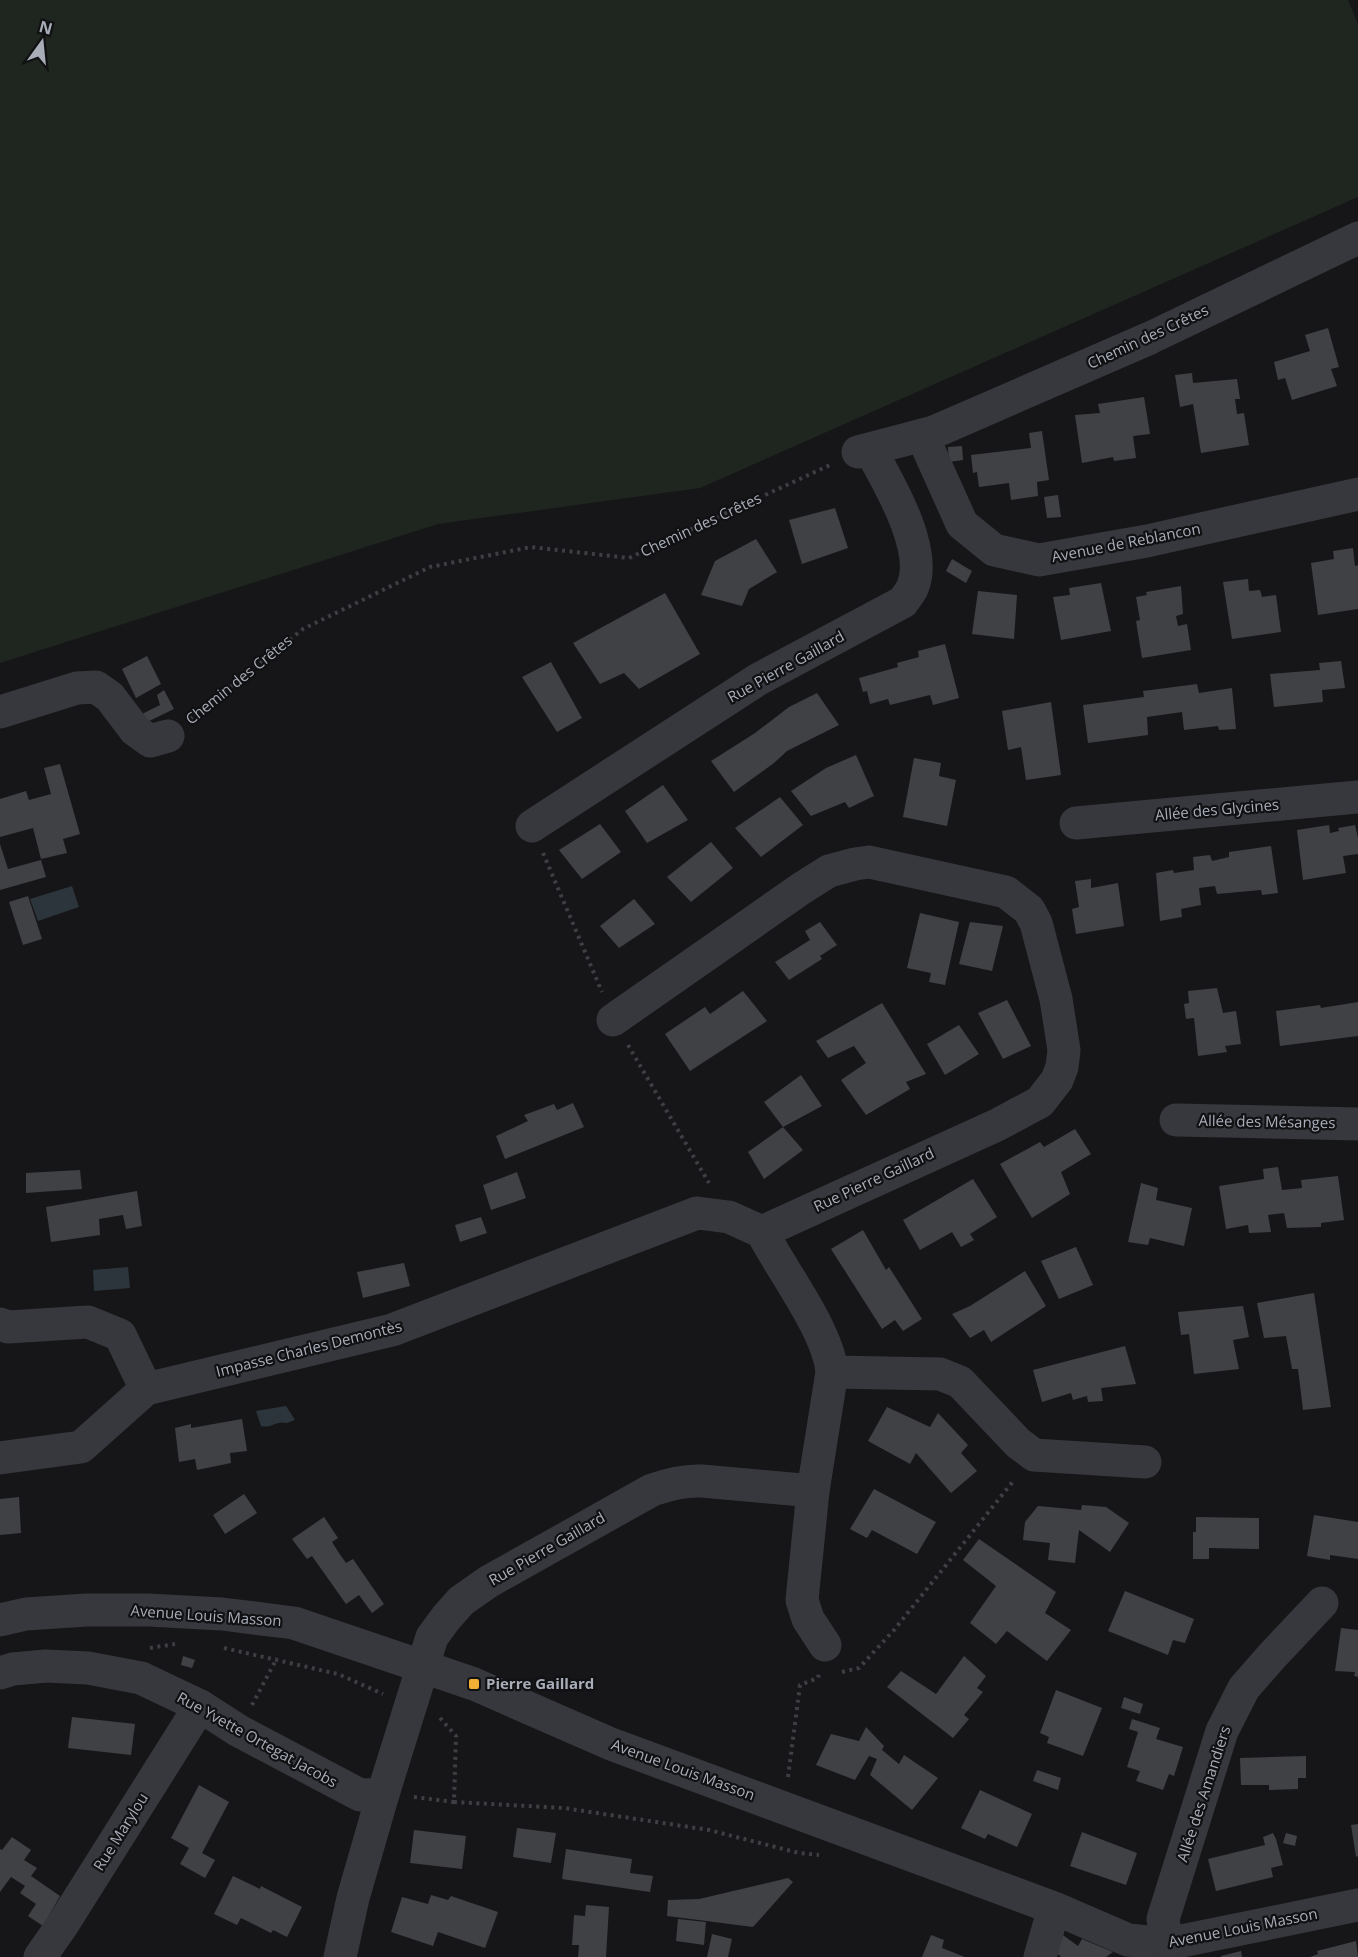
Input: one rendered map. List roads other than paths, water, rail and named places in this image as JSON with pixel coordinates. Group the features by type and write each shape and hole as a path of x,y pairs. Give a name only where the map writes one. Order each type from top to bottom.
{"street":[{"name":"Chemin des Crêtes","path":"864,451 934,432 1150,338 1358,238"},
{"name":"Avenue de Reblancon","path":"922,435 962,524 994,550 1039,560 1147,541 1358,494"},
{"name":"Rue Pierre Gaillard","path":"532,826 758,680 903,602 913,587 915,578 913,547 898,500 864,451"},
{"path":"0,712 77,688 96,687 110,697 135,730 150,741 168,736"},
{"name":"Allée des Glycines","path":"1076,823 1358,797"},
{"name":"Rue Pierre Gaillard","path":"613,1020 802,888 829,871 842,867 869,862 985,886 1006,892 1029,910 1038,933 1063,1033 1062,1067 1050,1091 1040,1102 997,1125 762,1232"},
{"name":"Allée des Mésanges","path":"1176,1120 1358,1124"},
{"name":"Impasse Charles Demontès","path":"0,1458 81,1446 146,1389 392,1330 697,1213 729,1217 762,1232"},
{"path":"762,1232 819,1331 831,1361 832,1372 813,1491 802,1600 808,1619 830,1665"},
{"path":"0,1324 8,1327 88,1322 120,1335 146,1389"},
{"path":"832,1372 940,1374 960,1382 1018,1443 1034,1455 1145,1462"},
{"name":"Rue Pierre Gaillard","path":"424,1666 432,1637 461,1601 526,1560 652,1490 685,1480 813,1491"},
{"name":"Allée des Amandiers","path":"1167,1944 1163,1918 1222,1731 1244,1688 1322,1602"},
{"name":"Avenue Louis Masson","path":"0,1620 26,1614 87,1610 148,1610 222,1614 294,1623 490,1690 612,1743 1054,1908 1128,1940 1167,1944 1358,1905"},
{"name":"Rue Yvette Ortegat Jacobs","path":"0,1673 13,1669 45,1666 88,1668 141,1678 200,1706 239,1731 360,1796 383,1794"},
{"path":"340,1957 353,1898 383,1794 424,1666"},
{"name":"Rue Marylou","path":"40,1957 200,1706"},
{"path":"1040,1957 1054,1908"}],"place":[{"name":"Pierre Gaillard","path":"474,1684"}]}
